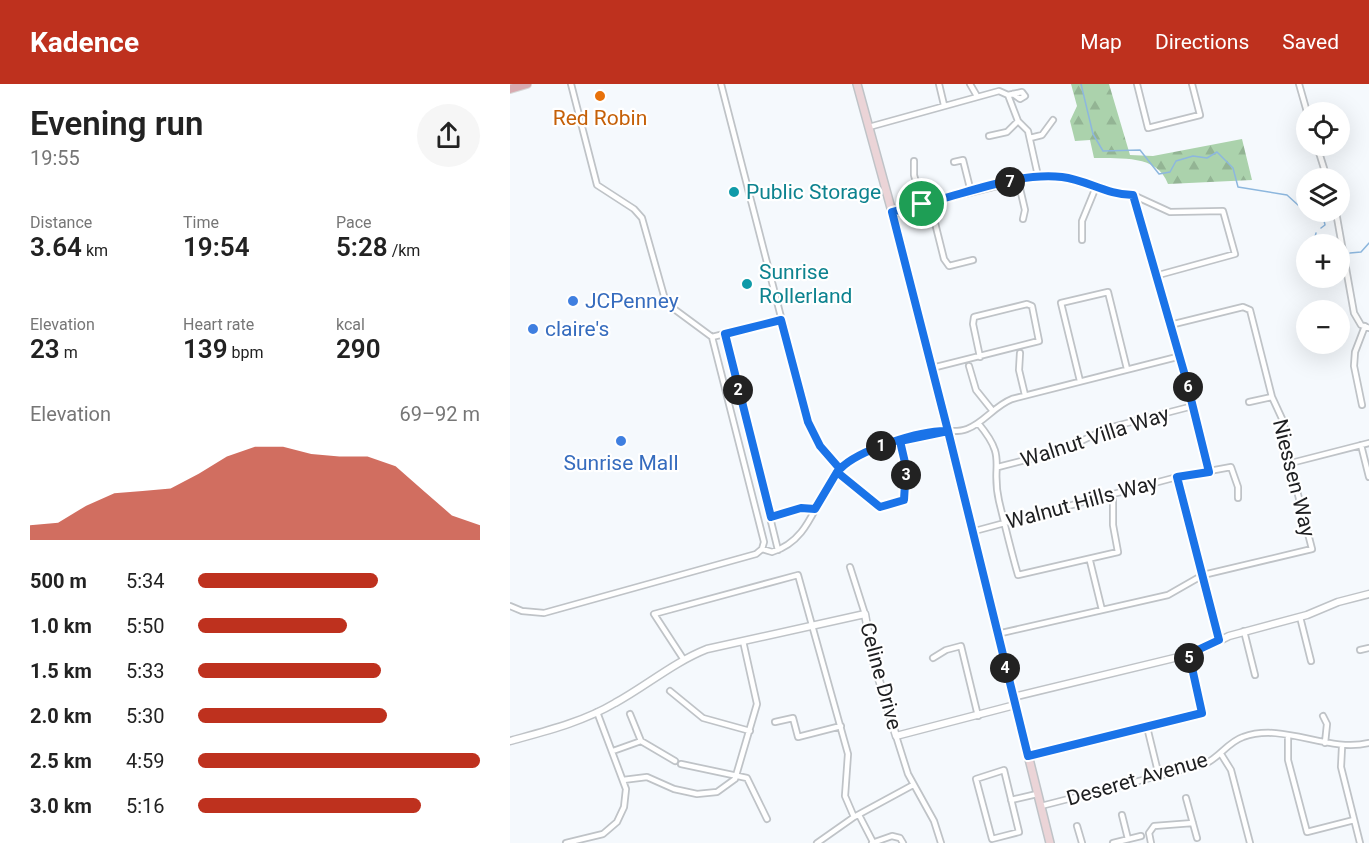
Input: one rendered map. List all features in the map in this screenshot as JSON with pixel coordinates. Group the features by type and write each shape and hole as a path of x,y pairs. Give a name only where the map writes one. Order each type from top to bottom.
{"main road":[{"path":"510,89 527,84"},
{"path":"857,84 932,368 1050,843"}],"street":[{"path":"510,606 522,611 544,613 756,554 762,549 764,542 712,338 666,303 642,218 634,209 597,185 572,84"},
{"path":"721,84 808,422 820,446 838,470 880,507 904,500 906,467 900,441"},
{"path":"939,84 944,105"},
{"path":"970,84 977,96"},
{"path":"1137,84 1148,128 1200,115 1192,84"},
{"path":"1299,84 1304,102"},
{"path":"869,127 996,91 1011,95 1018,122 1028,131 1038,176"},
{"path":"1030,138 1042,135 1053,120"},
{"path":"989,136 1007,132 1018,122"},
{"path":"954,162 963,160 971,192"},
{"path":"914,161 914,175 922,204"},
{"path":"892,212 1038,176 1071,179 1114,194 1133,195 1177,213 1223,211 1235,254 1155,276"},
{"path":"1018,180 1025,210 1023,219"},
{"path":"1082,240 1082,221 1096,187"},
{"path":"1133,195 1177,357 1193,406 1209,472"},
{"path":"930,202 944,259 949,266 973,260"},
{"path":"1338,222 1354,314 1367,327 1355,352 1354,366 1362,405"},
{"path":"1080,381 1061,303 1108,292 1127,369"},
{"path":"932,368 980,357 1039,341 1032,306 1027,304 974,317 972,324 980,357"},
{"name":"Niessen Way","path":"997,634 1168,595 1203,575 1312,549 1291,463 1284,423 1272,397 1248,307 1170,325"},
{"path":"712,338 781,320"},
{"path":"725,334 778,550"},
{"path":"1020,353 1019,370 1025,395"},
{"path":"762,549 770,552 795,542 807,526 838,470 864,451 900,441 948,431 960,431 978,423 1004,402 1177,357"},
{"path":"969,366 976,390 992,410"},
{"path":"1249,402 1272,397"},
{"name":"Walnut Villa Way","path":"998,467 1061,451 1108,428 1193,406"},
{"path":"978,423 994,444 998,467 998,492 1018,575 1090,561 1118,552 1113,525 1113,495"},
{"path":"1291,463 1369,443"},
{"path":"1361,445 1369,477"},
{"name":"Walnut Hills Way","path":"971,532 1177,477 1232,467 1238,488 1238,498"},
{"path":"1177,477 1219,640"},
{"path":"771,517 801,508 815,509"},
{"path":"1090,561 1102,610"},
{"name":"Celine Drive","path":"850,567 865,615 873,660 896,736 913,785 934,821 941,843"},
{"path":"684,660 654,614 798,574 849,760 845,796 873,842 897,836 903,843"},
{"path":"1013,697 1189,654 1244,631 1300,617 1338,602 1369,594"},
{"path":"510,741 597,712 641,688 684,660 707,649 865,615"},
{"path":"1300,617 1311,661"},
{"path":"1244,631 1255,675"},
{"path":"623,780 647,777 674,789 697,794 717,792 735,779 750,731 756,696 743,641"},
{"path":"933,658 946,650 961,646 978,716"},
{"path":"1360,650 1369,648"},
{"path":"1028,756 1202,713 1189,654"},
{"path":"670,691 703,718 750,731"},
{"path":"896,736 1015,705"},
{"path":"566,843 598,837 613,828 624,807 626,789 597,712"},
{"path":"630,714 640,741 675,761"},
{"path":"1323,716 1328,724 1325,743"},
{"path":"775,722 793,718 798,737 841,726"},
{"path":"1147,727 1159,776"},
{"name":"Deseret Avenue","path":"1041,806 1205,764 1221,754 1237,739 1251,735 1265,733 1288,736 1342,747 1369,743"},
{"path":"1288,736 1288,760 1306,832 1354,820"},
{"path":"613,752 640,741"},
{"path":"1342,747 1341,767 1360,843"},
{"path":"1221,754 1231,770 1250,843"},
{"path":"681,764 738,774 747,778 767,819"},
{"path":"1004,770 1011,800 1019,832 992,839 976,779 1004,770"},
{"path":"817,843 856,816 913,785"},
{"path":"1011,800 1038,794"},
{"path":"1186,798 1197,838"},
{"path":"1122,814 1128,839"},
{"path":"1151,843 1149,834 1154,826 1193,823"},
{"path":"1077,826 1082,843"},
{"path":"1113,843 1141,836"}],"green space":[{"path":"1071,84 1109,84 1130,155 1153,156 1242,139 1252,180 1168,184 1156,167 1147,163 1137,160 1094,158 1090,140 1075,141 1070,121 1077,106"}],"waterway":[{"path":"1081,84 1093,134 1103,151 1140,150 1159,174 1170,172 1176,161 1193,156 1207,158 1217,152 1233,168 1238,187 1287,195 1296,203"},
{"path":"1321,228 1325,225 1324,222"},
{"path":"1350,253 1361,252 1369,243"}],"place":[{"name":"Red Robin","path":"600,96"},
{"name":"Public Storage","path":"734,192"},
{"name":"Sunrise Rollerland","path":"747,284"},
{"name":"JCPenney","path":"573,301"},
{"name":"claire's","path":"533,329"},
{"name":"Sunrise Mall","path":"621,441"}],"route":[{"path":"922,204 892,212 948,431 940,431 900,441 886,445 878,446 850,459 840,469 820,446 811,430 781,320 725,334 771,517 801,508 815,509 837,472 880,507 904,500 906,467 900,441 939,431 940,431 948,431 971,532 1028,756 1202,713 1189,654 1202,650 1219,640 1193,531 1185,514 1177,477 1209,472 1186,379 1177,357 1163,297 1133,195 1110,193 1071,179 1038,176 922,204"}]}
